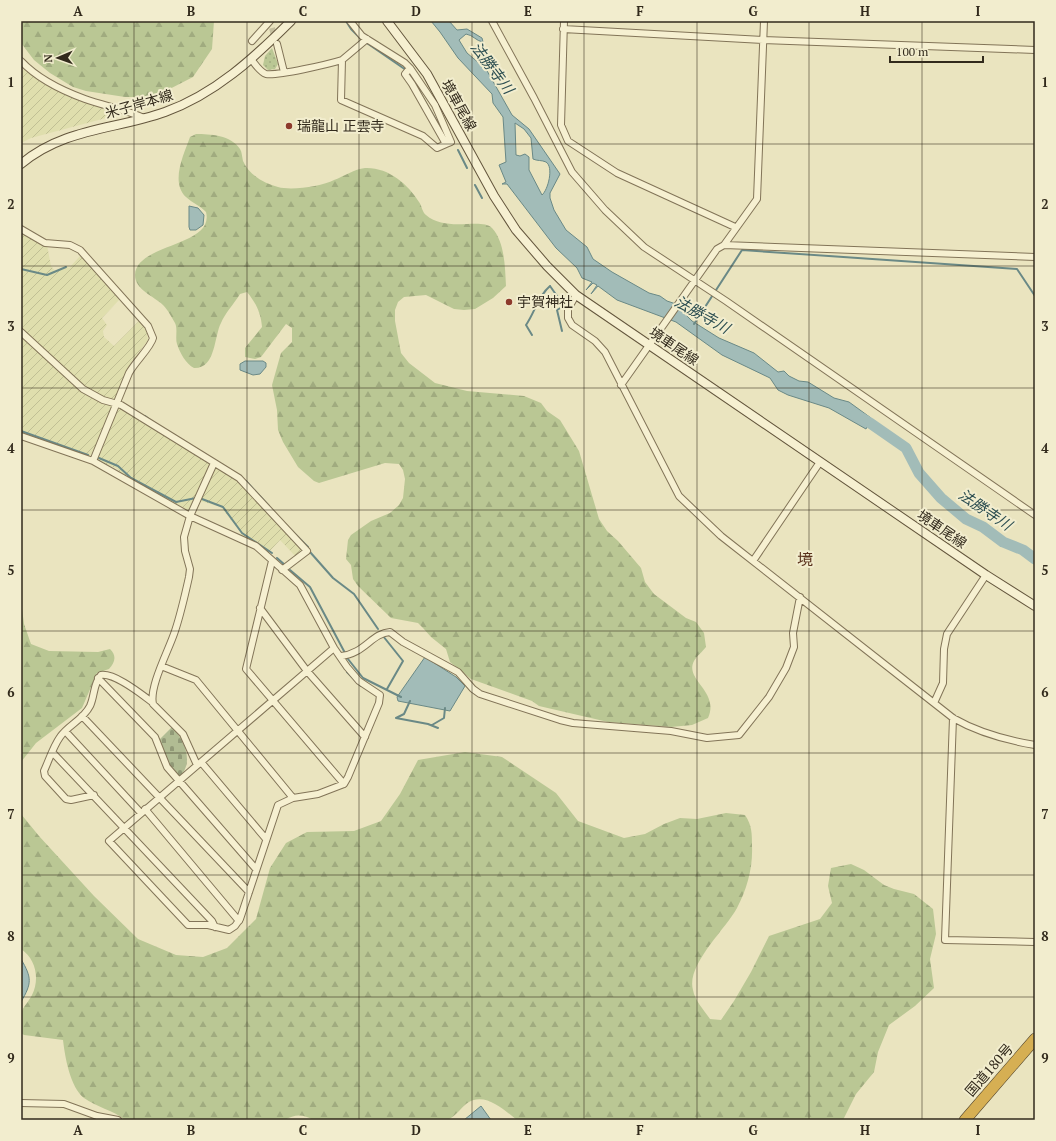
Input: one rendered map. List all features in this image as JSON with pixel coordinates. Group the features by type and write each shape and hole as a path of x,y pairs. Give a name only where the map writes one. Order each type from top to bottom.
{"highway":[{"name":"国道180号","path":"965,1120 1035,1039"}],"main road":[{"name":"米子岸本線","path":"21,164 48,146 70,136 144,118 180,106 206,93 250,59 291,21"},
{"name":"境車尾線","path":"387,21 427,74 494,196 516,230 547,266 576,295 986,575 1035,606"}],"street":[{"path":"270,21 272,28"},
{"path":"252,41 270,21"},
{"path":"342,60 341,100 423,136 437,148 451,142 435,105 408,70 405,63 365,41 350,21"},
{"path":"492,21 572,172 605,210 644,247 694,283 1035,515"},
{"path":"564,21 561,125 568,141 617,173 735,227"},
{"path":"621,385 650,346 717,249 724,244 757,199 764,21"},
{"path":"564,29 763,40 1035,50"},
{"path":"250,59 266,74 324,66 342,60 365,41"},
{"path":"277,44 284,72"},
{"path":"21,61 45,80 85,99 134,113 144,118"},
{"path":"408,70 405,74 446,144"},
{"path":"21,229 45,243 70,245 80,250 150,329 153,338 153,341 135,362 93,461"},
{"path":"724,244 1035,257"},
{"path":"576,295 568,309 568,318 572,325 595,341 605,352 679,496 721,536 953,718 990,736 1035,745"},
{"path":"21,332 83,389 102,400 117,403 154,424 243,481 307,551 282,570"},
{"path":"21,436 93,461 190,516 256,546 300,585 334,648 341,656 347,667 359,681 380,695 365,737 348,778 344,784 318,794 293,798 278,805 236,926 229,930 208,925 188,926 109,841 334,648"},
{"path":"753,561 820,462"},
{"path":"152,702 151,698 161,666 174,633 189,577 190,569 185,551 184,537 190,516 214,463"},
{"path":"272,561 246,669 344,784"},
{"path":"934,703 943,683 944,649 947,634 986,575"},
{"path":"341,656 352,655 380,634 390,632 403,642 458,672 473,689 480,694 560,720 671,731 707,738 732,736 739,735 769,697 786,668 794,647 793,633 800,597"},
{"path":"260,608 307,671 365,737"},
{"path":"161,666 196,680 293,798"},
{"path":"94,795 70,800 66,799 44,775 60,736 82,716 90,705 98,678 104,674 115,678 152,702 183,734 199,763 266,839"},
{"path":"98,678 155,737 167,767 180,780 256,869"},
{"path":"82,716 249,892"},
{"path":"953,718 945,940 1035,942"},
{"path":"66,732 143,811 239,921"},
{"path":"53,752 125,827 212,921 215,927"},
{"path":"21,1103 57,1103 93,1117 118,1120"}],"green space":[{"path":"21,21 214,21 212,49 193,77 156,96 125,97 86,91 73,87 50,73 34,60 21,43"},
{"path":"272,48 278,64 275,69 268,70 263,65 265,56"},
{"path":"26,68 29,72 121,114 31,138 21,143 21,72"},
{"path":"196,134 220,136 236,144 242,153 243,161 249,170 262,181 278,187 299,188 315,186 329,182 357,170 373,168 382,170 403,183 414,195 425,214 434,220 453,224 480,224 487,225 492,228 500,240 502,248 505,263 506,286 493,298 475,309 454,309 426,295 404,297 398,302 395,310 395,321 401,353 409,363 435,383 467,391 524,396 541,403 547,411 560,420 579,451 599,519 607,531 618,541 641,568 645,582 654,594 686,618 696,622 704,633 706,647 695,659 692,668 697,680 709,700 710,709 708,718 692,725 671,727 608,722 539,706 532,701 471,679 450,662 446,649 431,637 418,623 391,618 358,586 353,579 351,565 346,559 348,540 351,535 371,521 390,513 399,505 403,498 405,479 403,470 399,464 385,463 319,483 314,481 298,467 283,442 278,430 277,410 272,385 281,353 292,342 292,328 286,324 261,357 255,359 245,357 245,348 262,327 258,308 253,300 247,292 240,294 223,319 213,351 207,363 201,367 194,368 186,361 180,351 176,342 176,325 168,312 163,305 141,289 136,280 135,275 139,265 148,257 160,250 188,239 199,232 206,223 206,212 186,197 181,191 179,184 180,168 185,151 190,137"},
{"path":"21,230 47,245 51,266 55,271 67,266 69,268 81,255 119,300 102,318 107,325 103,331 104,337 114,346 139,321 146,329 148,340 132,361 114,402 83,388 21,331"},
{"path":"21,335 67,377 112,406 93,452 89,457 21,434"},
{"path":"120,406 210,463 211,465 189,513 127,478 116,468 98,461 97,458 118,407"},
{"path":"214,466 239,479 305,549 297,558 280,540 268,553 257,544 240,536 241,533 221,507 200,501"},
{"path":"21,601 24,624 31,644 49,651 98,652 110,649 114,654 114,659 113,664 109,669 97,673 82,708 36,743 21,762"},
{"path":"172,727 184,744 187,758 184,771 179,777 168,765 159,740"},
{"path":"465,752 502,757 556,793 578,821 624,838 645,834 680,818 697,819 726,813 745,815 752,834 752,854 750,870 744,893 737,908 701,959 692,980 696,998 710,1019 721,1020 751,972 769,936 820,919 832,903 828,886 831,868 851,864 864,870 884,885 914,894 933,909 936,934 930,959 934,988 915,1006 889,1025 878,1052 874,1072 856,1094 843,1120 517,1120 493,1103 480,1099 473,1100 466,1104 455,1115 447,1120 313,1120 299,1116 285,1120 125,1120 89,1101 79,1093 69,1071 63,1040 24,1035 21,1033 21,1013 32,995 36,982 36,976 30,958 21,949 21,814 94,896 138,939 176,955 203,957 227,948 256,919 270,868 286,843 307,832 354,831 381,821 400,794 418,760"}],"water":[{"path":"431,21 449,21 457,30 467,29 482,38 483,42 466,34 459,40 467,53 486,69 512,115 529,129 560,174 550,193 554,210 566,230 587,247 593,259 612,272 649,293 660,296 667,301 682,306 686,315 692,321 719,338 754,353 778,372 784,371 789,376 799,381 808,382 834,398 849,402 871,418 866,429 829,408 788,395 778,390 770,378 722,355 676,322 617,300 598,286 591,294 597,285 593,283 586,290 592,282 582,278 577,268 556,248 507,184 502,184 506,182 499,165 506,162 503,117 493,103 492,94 458,58","holes":["515,123 524,129 531,138 533,159 546,162 550,169 548,184 542,195 529,170 529,157 525,154 520,156 516,155"]},
{"path":"189,206 198,208 204,215 203,225 196,230 190,230 189,227"},
{"path":"245,361 263,361 266,363 266,367 260,374 253,375 240,370 240,364"},
{"path":"425,657 456,677 465,686 450,711 398,701 397,697"},
{"path":"21,959 29,976 29,985 21,1002"},
{"path":"481,1106 491,1120 464,1120"}],"waterway":[{"path":"346,21 351,29 361,39 406,70"},
{"path":"416,86 444,134"},
{"path":"458,150 467,168"},
{"path":"475,185 482,198"},
{"path":"694,324 742,250 1017,269 1035,296"},
{"path":"21,269 47,275 66,267"},
{"path":"550,286 564,306 557,310 562,331"},
{"path":"532,335 526,325 542,294 550,286"},
{"name":"法勝寺川","path":"856,415 906,448 919,473 941,498 966,519 983,527 1003,542 1023,550 1035,559"},
{"path":"145,416 154,423"},
{"path":"21,431 88,455"},
{"path":"99,458 118,466 131,478 176,502 196,498"},
{"path":"246,481 269,506"},
{"path":"202,499 223,507 242,533 272,553"},
{"path":"285,524 308,547"},
{"path":"310,552 333,578 354,594 378,629"},
{"path":"277,558 285,565"},
{"path":"290,570 310,587 345,653"},
{"path":"383,636 403,661 387,689"},
{"path":"348,659 363,678 401,697"},
{"path":"347,672 361,686"},
{"path":"410,701 404,714 396,718 428,724 438,728"},
{"path":"432,725 444,718 445,708"}],"tunnel":[{"path":"272,28 275,39"}],"place":[{"name":"瑞龍山 正雲寺","path":"289,126"},
{"name":"宇賀神社","path":"509,302"}],"district":[{"name":"境","path":"805,559"}]}
